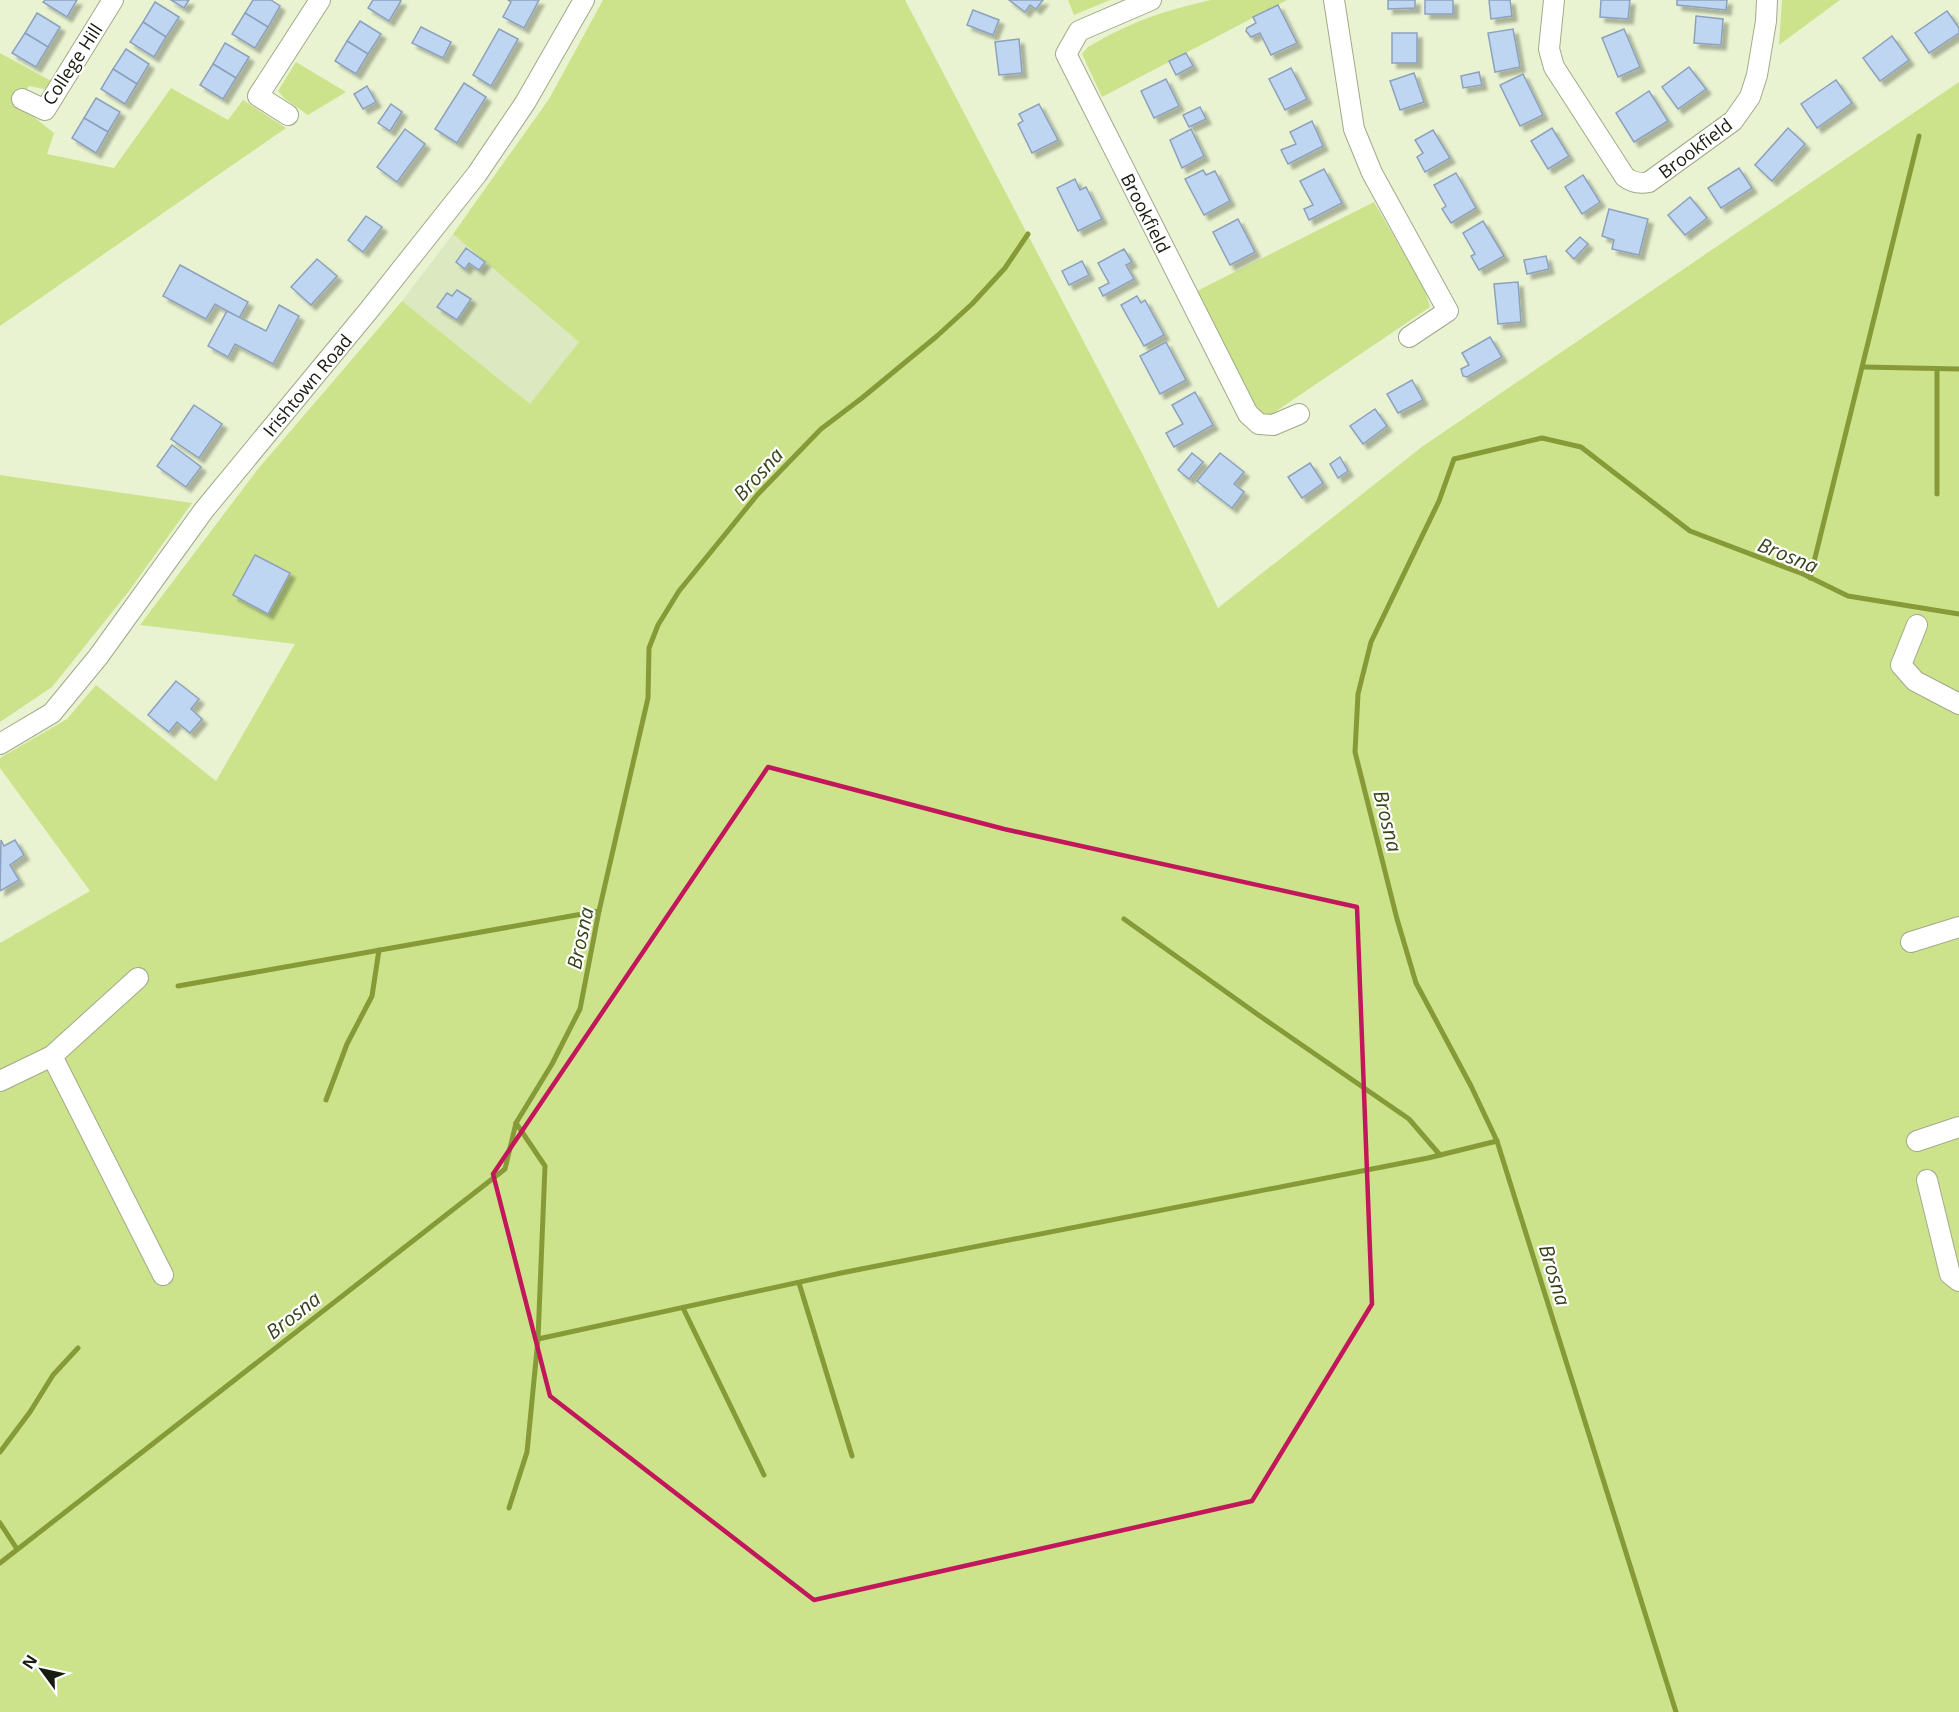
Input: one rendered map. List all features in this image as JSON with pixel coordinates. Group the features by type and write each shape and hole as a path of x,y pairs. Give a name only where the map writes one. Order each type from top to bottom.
{"street":[{"name":"College Hill","path":"22,99 45,110 113,0"},
{"path":"288,115 258,96 320,0"},
{"name":"Irishtown Road","path":"0,744 51,712 98,657 204,510 369,310 477,174 525,103 584,0"},
{"name":"Brookfield","path":"1151,0 1079,31 1066,54 1248,414 1259,424 1273,425 1299,414"},
{"path":"1334,0 1354,129 1372,173 1448,311 1409,337"},
{"name":"Brookfield","path":"1554,0 1549,49 1554,67 1625,177 1642,184 1649,182 1733,121 1750,97 1757,75 1767,0"},
{"path":"1917,625 1901,665 1915,681 1959,704"},
{"path":"1911,942 1959,927"},
{"path":"0,1081 52,1056 138,978"},
{"path":"52,1056 163,1275"},
{"path":"1917,1141 1959,1127"},
{"path":"1927,1180 1950,1274 1959,1281"}],"highlighted area":[{"path":"768,767 1004,829 1357,907 1372,1304 1252,1501 814,1600 550,1396 493,1174"}],"shaded area":[{"path":"453,234 579,342 530,405 402,301"}],"green space":[{"path":"603,0 905,0 1142,453 1218,608 1423,446 1959,82 1959,1712 0,1712 0,943 90,891 0,768 0,758 67,719 96,685 216,781 295,644 140,625 258,469 402,301 530,404 579,342 453,234 549,99"},
{"path":"1068,0 1110,0 1074,15"},
{"path":"1211,0 1287,0 1102,97 1082,54 1088,47 1147,18"},
{"path":"1782,0 1840,0 1779,45"},
{"path":"0,53 53,82 44,89 29,86 16,103 54,133 47,154 114,168 171,88 228,120 243,100 286,128 0,326"},
{"path":"296,62 346,92 308,115 285,99 278,91"},
{"path":"1374,202 1425,290 1430,307 1269,416 1258,411 1197,291"},
{"path":"0,475 192,503 129,591 52,687 0,722"}],"building":[{"path":"45,0 77,0 67,17 43,2"},
{"path":"171,0 189,0 184,8"},
{"path":"253,0 271,0 280,6 268,27 245,13"},
{"path":"373,0 401,1 389,21 368,8"},
{"path":"508,0 539,0 524,28 503,17 511,2"},
{"path":"1009,0 1043,0 1036,9 1030,5 1025,12"},
{"path":"1388,0 1415,0 1415,8 1388,9"},
{"path":"1425,0 1453,0 1453,14 1425,14"},
{"path":"1489,0 1510,0 1512,16 1491,19"},
{"path":"1601,0 1630,0 1628,19 1600,17"},
{"path":"1677,0 1727,0 1726,10 1677,5"},
{"path":"155,2 179,17 166,37 143,22"},
{"path":"1278,5 1297,43 1271,55 1260,33 1251,37 1246,31 1256,23 1253,17"},
{"path":"973,10 999,20 993,35 967,25"},
{"path":"1947,11 1959,28 1959,33 1929,53 1915,33"},
{"path":"37,13 60,27 48,47 25,33"},
{"path":"245,13 268,27 255,48 232,34"},
{"path":"1696,16 1723,19 1721,45 1694,43"},
{"path":"360,21 381,34 368,54 347,41"},
{"path":"143,22 166,37 154,57 130,42"},
{"path":"421,27 451,42 443,58 412,43"},
{"path":"499,29 518,39 491,86 473,75"},
{"path":"1513,29 1520,67 1495,72 1488,33"},
{"path":"1624,29 1640,67 1618,77 1602,38"},
{"path":"25,33 48,47 36,67 12,53"},
{"path":"1392,33 1417,33 1417,63 1392,63"},
{"path":"1892,36 1909,60 1880,81 1863,58"},
{"path":"1019,39 1022,73 999,75 995,42"},
{"path":"347,41 368,54 356,74 335,61"},
{"path":"225,43 249,57 236,78 213,64"},
{"path":"126,49 149,64 137,84 113,69"},
{"path":"1186,53 1193,66 1176,75 1169,61"},
{"path":"213,64 236,78 223,99 200,85"},
{"path":"1689,67 1706,89 1678,109 1662,87"},
{"path":"1291,68 1307,99 1285,110 1269,79"},
{"path":"113,69 137,84 125,104 101,89"},
{"path":"1479,72 1482,85 1463,88 1461,76"},
{"path":"1414,73 1424,102 1400,110 1390,81"},
{"path":"1523,74 1543,115 1520,126 1500,85"},
{"path":"1166,79 1179,106 1154,118 1141,91"},
{"path":"1836,80 1852,103 1817,128 1801,104"},
{"path":"464,83 486,97 457,143 435,129"},
{"path":"367,86 376,102 363,109 354,94"},
{"path":"1649,91 1668,121 1634,142 1616,113"},
{"path":"96,98 120,112 108,132 84,118"},
{"path":"391,104 402,112 390,131 378,123"},
{"path":"1039,104 1058,140 1032,153 1018,124 1023,121 1019,114"},
{"path":"1200,107 1206,119 1189,127 1183,115"},
{"path":"84,118 108,132 96,153 72,138"},
{"path":"1312,121 1323,146 1288,164 1281,150 1296,144 1290,132"},
{"path":"1552,128 1569,156 1548,169 1531,141"},
{"path":"1788,128 1805,144 1772,181 1755,165"},
{"path":"405,129 425,144 397,182 377,167"},
{"path":"1191,129 1204,156 1182,168 1170,140"},
{"path":"1433,130 1450,158 1425,172 1417,157 1423,153 1415,140"},
{"path":"1739,168 1752,188 1721,208 1708,188"},
{"path":"1324,169 1342,203 1309,220 1304,209 1313,205 1300,181"},
{"path":"1203,170 1206,175 1215,171 1230,201 1204,215 1185,179"},
{"path":"1456,173 1476,208 1451,223 1442,209 1446,206 1434,185"},
{"path":"1583,175 1600,202 1582,214 1565,187"},
{"path":"1075,179 1080,190 1086,187 1102,219 1078,231 1057,188"},
{"path":"1690,197 1707,218 1685,235 1668,215"},
{"path":"1609,209 1648,219 1639,255 1612,249 1614,240 1602,236"},
{"path":"366,216 382,227 363,252 348,240"},
{"path":"1238,219 1255,252 1230,265 1213,232"},
{"path":"1483,221 1504,256 1479,270 1471,256 1475,254 1463,233"},
{"path":"1580,237 1588,244 1574,259 1566,251"},
{"path":"466,248 485,262 479,270 469,263 465,269 456,262"},
{"path":"1124,249 1132,262 1126,265 1134,279 1103,296 1099,288 1109,283 1098,263"},
{"path":"1546,256 1549,269 1527,274 1524,260"},
{"path":"317,259 337,276 311,305 291,287"},
{"path":"1082,261 1089,275 1069,285 1062,271"},
{"path":"180,265 248,302 239,318 215,304 206,319 163,296"},
{"path":"1518,282 1521,322 1498,324 1494,284"},
{"path":"457,290 471,299 457,320 437,307 447,293 452,296"},
{"path":"1137,296 1141,303 1145,300 1164,335 1144,346 1121,305"},
{"path":"279,305 299,316 273,364 235,344 228,357 208,346 227,311 266,331"},
{"path":"1490,337 1502,357 1467,377 1463,376 1461,369 1469,365 1462,353"},
{"path":"1166,342 1186,380 1160,394 1140,356"},
{"path":"1412,380 1423,400 1398,413 1387,394"},
{"path":"1195,392 1213,425 1174,447 1166,433 1183,424 1172,405"},
{"path":"194,405 222,424 199,458 171,439"},
{"path":"1375,409 1387,426 1363,444 1350,426"},
{"path":"172,445 201,467 186,487 157,466"},
{"path":"1192,453 1203,462 1189,479 1178,470"},
{"path":"1220,453 1244,472 1234,484 1244,492 1232,508 1197,481"},
{"path":"1340,457 1348,471 1338,478 1330,464"},
{"path":"1310,463 1323,483 1302,498 1288,477"},
{"path":"255,555 290,573 268,614 233,595"},
{"path":"176,681 199,699 191,709 202,719 190,733 177,722 169,732 148,715"},
{"path":"1,840 4,846 15,840 24,855 10,865 19,880 0,891"}],"waterway":[{"path":"1810,578 1919,136"},
{"name":"Brosna","path":"0,1563 505,1169 516,1123 552,1064 580,1009 599,911 648,698 649,648 658,625 679,591 758,494 821,429 937,336 972,304 1005,268 1028,234"},
{"path":"1864,367 1959,369"},
{"path":"1937,369 1937,494"},
{"name":"Brosna","path":"1676,1712 1497,1141 1471,1086 1416,983 1397,919 1355,752 1358,694 1371,642 1439,501 1454,459 1542,438 1581,447 1690,531 1803,574 1848,596 1959,614"},
{"path":"178,986 599,911"},
{"path":"1124,919 1409,1119 1440,1155"},
{"path":"326,1100 347,1044 372,996 379,950"},
{"path":"509,1508 527,1452 538,1339 545,1166 516,1123"},
{"path":"538,1339 841,1273 1428,1158 1497,1141"},
{"path":"799,1283 852,1456"},
{"path":"683,1308 764,1475"},
{"path":"0,1452 30,1412 53,1375 78,1348"},
{"name":"Brosna","path":"0,1523 17,1549"}]}
